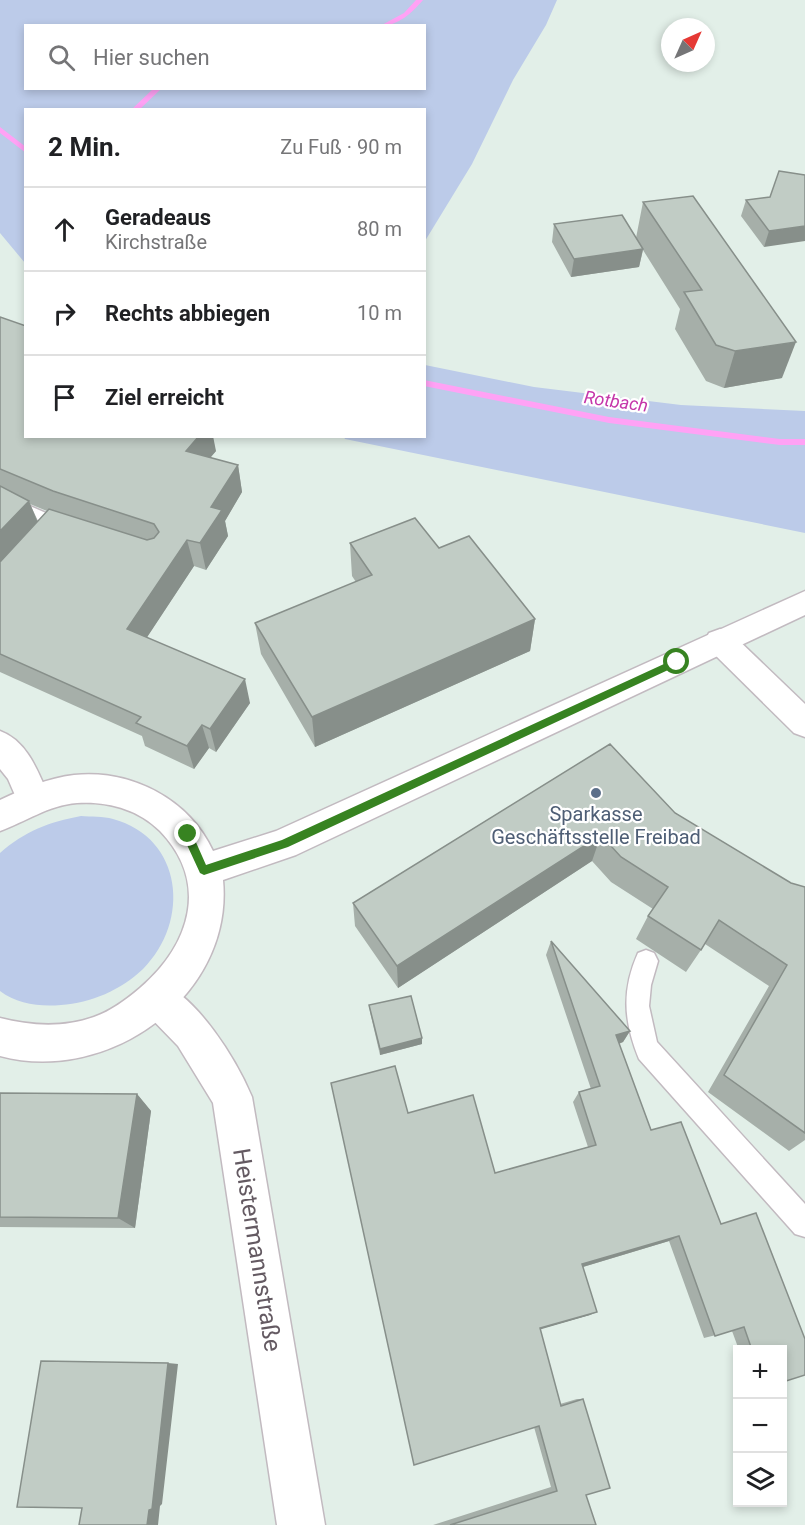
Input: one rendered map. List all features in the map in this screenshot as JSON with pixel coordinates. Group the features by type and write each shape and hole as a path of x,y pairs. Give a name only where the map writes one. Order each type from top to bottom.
{"street":[{"path":"204,870 284,844 805,602"},
{"path":"720,641 805,724"},
{"path":"0,745 21,771 33,799"},
{"path":"0,816 33,799 77,789 120,792 159,807 188,834 204,870 207,902 200,935 183,969 158,999 119,1026 73,1042 27,1044 0,1037"},
{"name":"Heistermannstraße","path":"158,999 192,1033 232,1097 301,1525"}],"lane":[{"path":"0,500 56,525 78,532"},
{"path":"40,542 56,525"},
{"path":"646,962 636,988 637,1022 648,1050 805,1224"}],"shaded area":[{"path":"0,0 557,0 546,25 513,80 472,164 426,239 426,108 24,108 24,262 0,233"},
{"path":"426,365 534,387 681,405 805,411 805,533 345,439 426,438"},
{"path":"81,816 113,819 136,829 154,844 166,862 172,883 173,905 168,928 158,950 143,969 115,989 72,1004 45,1005 21,1002 0,991 0,853 38,828"}],"building":[{"path":"779,171 805,175 805,226 769,231 746,200 770,197"},
{"path":"693,196 796,342 735,351 716,345 684,292 702,290 643,202"},
{"path":"622,215 643,249 574,259 554,224"},
{"path":"0,317 24,325 24,438 197,438 186,451 238,465 211,507 222,510 200,543 187,540 127,629 245,679 210,729 202,725 187,746 136,723 141,717 0,654 0,562 49,509 147,540 154,538 159,532 154,524 53,491 0,469"},
{"path":"0,486 29,501 0,531"},
{"path":"415,518 439,548 469,536 535,619 312,717 255,623 372,575 350,543"},
{"path":"610,744 675,813 791,883 805,887 805,1133 724,1075 787,965 719,920 701,950 648,916 668,887 621,857 601,835 397,966 353,903"},
{"path":"551,941 630,1031 616,1035 651,1130 681,1122 721,1224 756,1213 805,1339 805,1375 787,1381 787,1345 750,1345 744,1327 715,1336 679,1236 582,1264 597,1312 540,1328 561,1406 583,1399 610,1488 586,1495 596,1525 450,1525 557,1491 539,1426 414,1465 331,1083 395,1066 408,1113 473,1095 495,1173 596,1145 579,1092 600,1086"},
{"path":"411,996 422,1038 380,1049 369,1005"},
{"path":"0,1093 137,1094 118,1218 0,1217"},
{"path":"41,1361 168,1363 152,1509 149,1510 147,1525 79,1525 82,1508 17,1507"}],"waterway":[{"name":"Rotbach","path":"387,24 406,14 420,0"},
{"name":"Rotbach","path":"136,108 157,90"},
{"path":"0,129 24,149"},
{"name":"Rotbach","path":"426,383 609,420 780,442 805,442"}],"place":[{"name":"Sparkasse Geschäftsstelle Freibad","path":"596,793"}],"route":[{"path":"188,834 204,870 284,844 677,662"}]}
